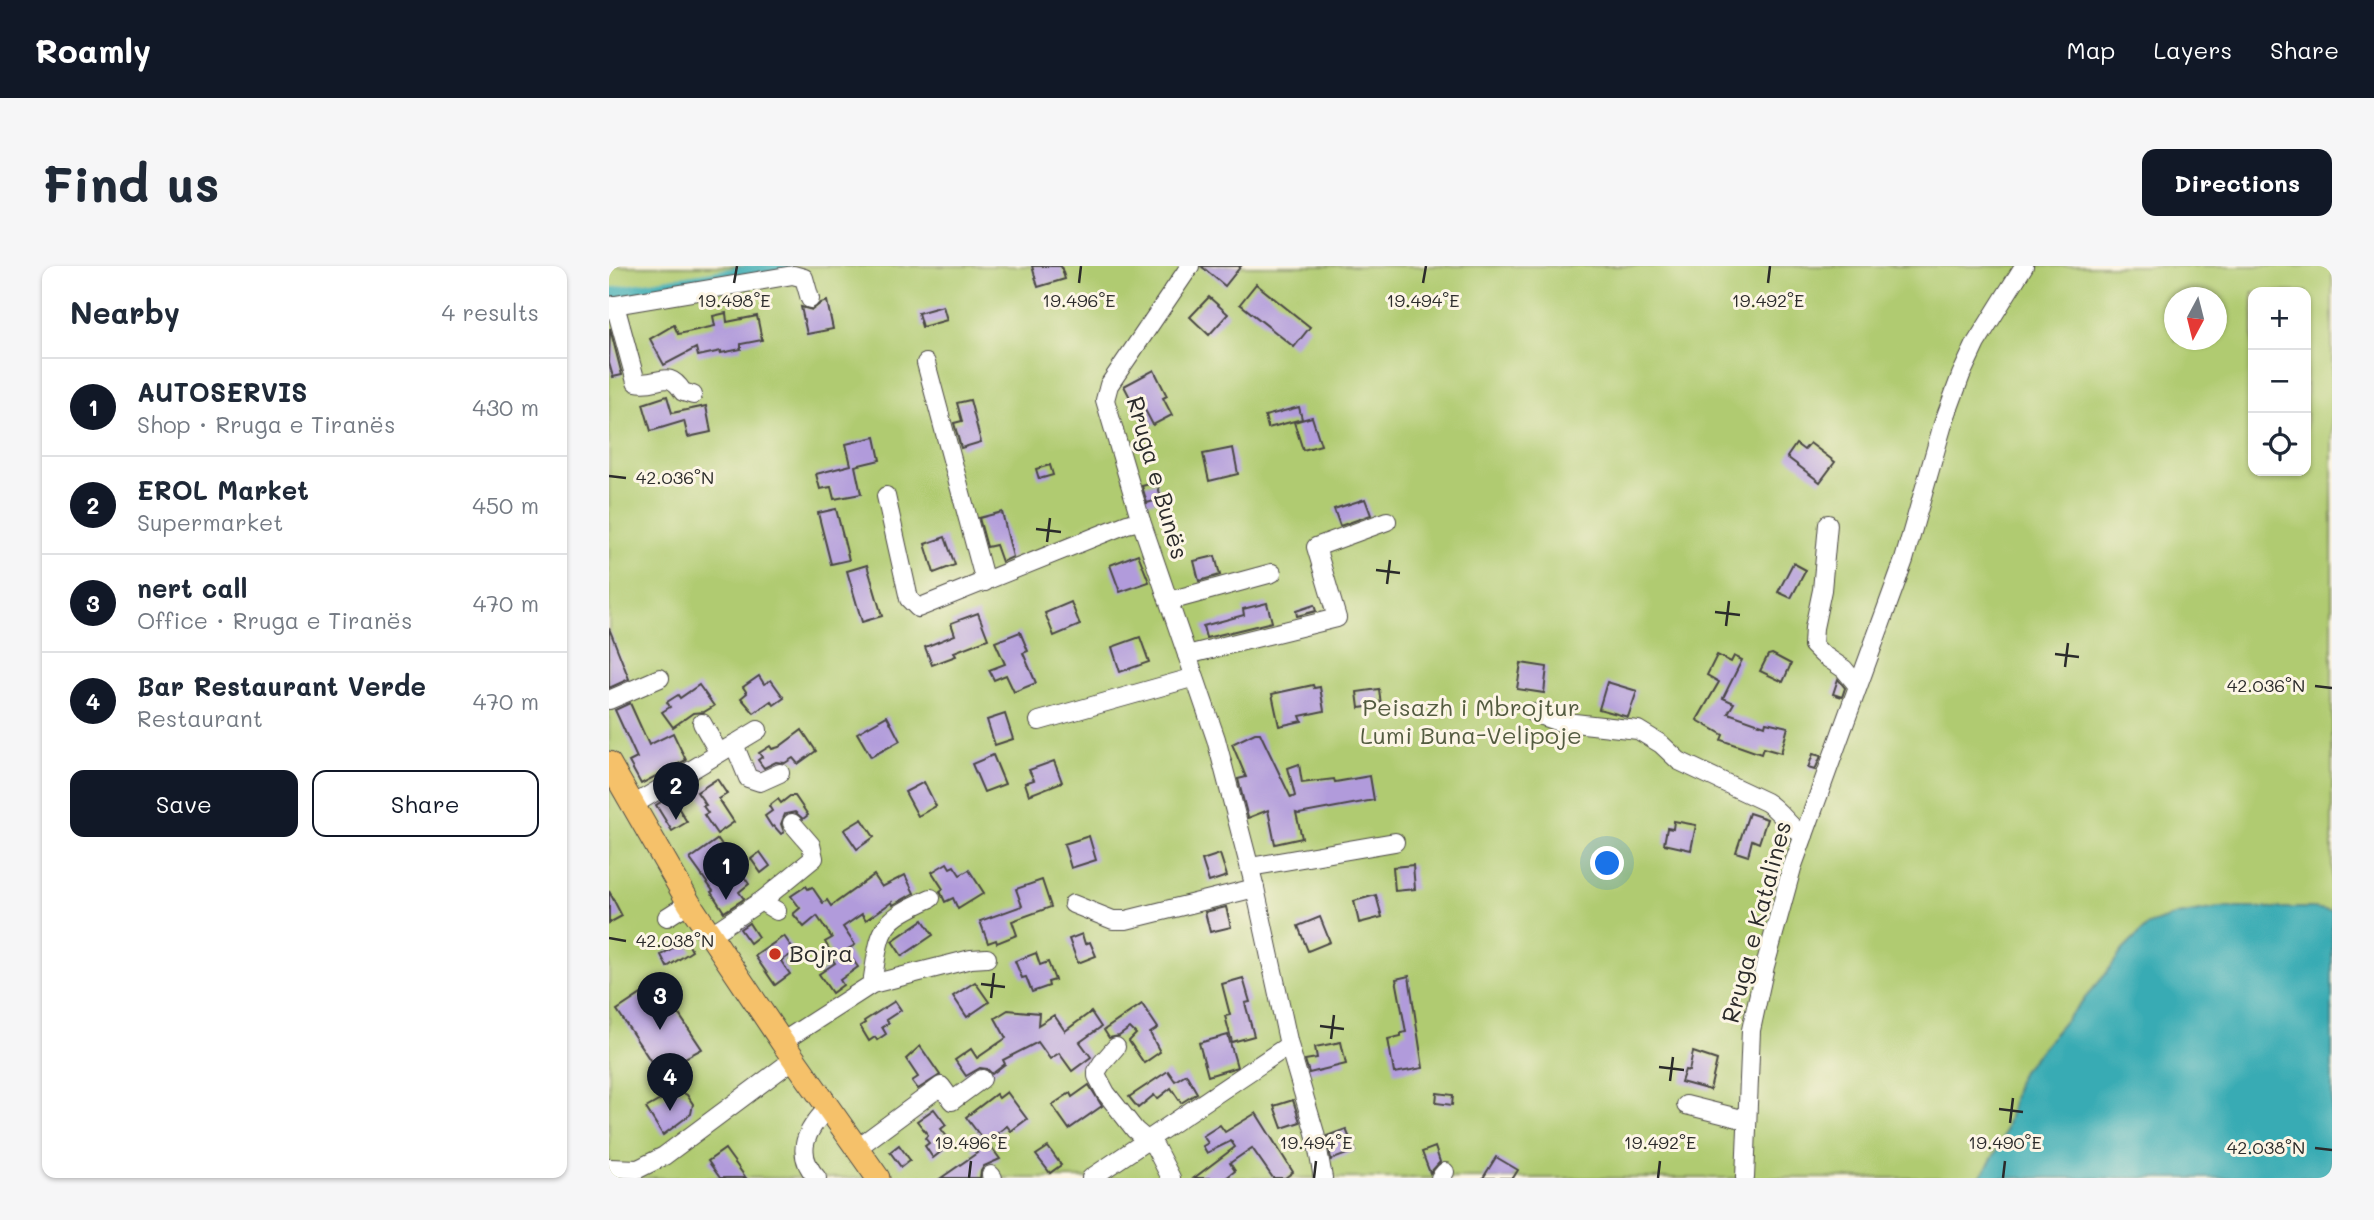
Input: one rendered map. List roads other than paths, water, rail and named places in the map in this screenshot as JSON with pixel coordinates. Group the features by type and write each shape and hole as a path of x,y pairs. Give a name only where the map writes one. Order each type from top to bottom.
{"main road":[{"path":"609,763 689,903 878,1178"}],"street":[{"name":"Rruga e Bunës","path":"1190,266 1109,385 1105,400 1141,521 1216,739 1250,867 1289,1045 1315,1133 1323,1178"},
{"name":"Rruga e Katalines","path":"1745,1178 1751,1030 1792,867 1904,560 1936,447 1961,375 1976,343 2024,266"},
{"path":"693,395 684,392 677,382 668,378 645,383 636,382 612,306 793,275 804,278 810,299"},
{"path":"926,363 985,582"},
{"path":"886,496 913,605 918,608 1127,524 1141,521"},
{"path":"1187,655 1336,618 1316,547 1387,521"},
{"path":"1828,524 1822,590 1813,645 1844,669 1858,686"},
{"path":"1169,601 1272,573"},
{"path":"1039,722 1195,677"},
{"path":"609,701 660,678"},
{"path":"1533,713 1556,721 1638,730 1661,744 1679,761 1779,810 1793,827 1804,835"},
{"path":"702,723 727,749 748,778 760,782 780,773"},
{"path":"633,805 758,730"},
{"path":"710,935 770,905 814,858 811,845 792,823"},
{"path":"1250,867 1395,842"},
{"path":"1073,904 1113,920 1126,920 1255,888"},
{"path":"872,984 881,930 889,920 931,898"},
{"path":"667,917 689,903"},
{"path":"609,1168 638,1169 664,1156 788,1050 872,984 971,959 987,958"},
{"path":"1091,1178 1289,1045"},
{"path":"1117,1047 1102,1063 1097,1076 1135,1130 1155,1147 1171,1178"},
{"path":"857,1148 941,1086 952,1101 982,1079"},
{"path":"1686,1105 1746,1120"},
{"path":"817,1178 805,1159 805,1142 817,1119 828,1108"}],"water":[{"path":"2218,908 2313,908 2332,911 2332,1178 1979,1178 2002,1139 2022,1071 2105,975 2123,950 2148,925 2177,915"}],"waterway":[{"path":"609,295 785,266"}],"place":[{"name":"EROL Market","path":"676,820"},
{"name":"AUTOSERVIS","path":"726,900"},
{"name":"Bojra","path":"775,954"},
{"name":"nert call","path":"660,1030"},
{"name":"Bar Restaurant Verde","path":"670,1111"}],"park label":[{"name":"Peisazh i Mbrojtur Lumi Buna-Velipoje","path":"1471,722"}]}
